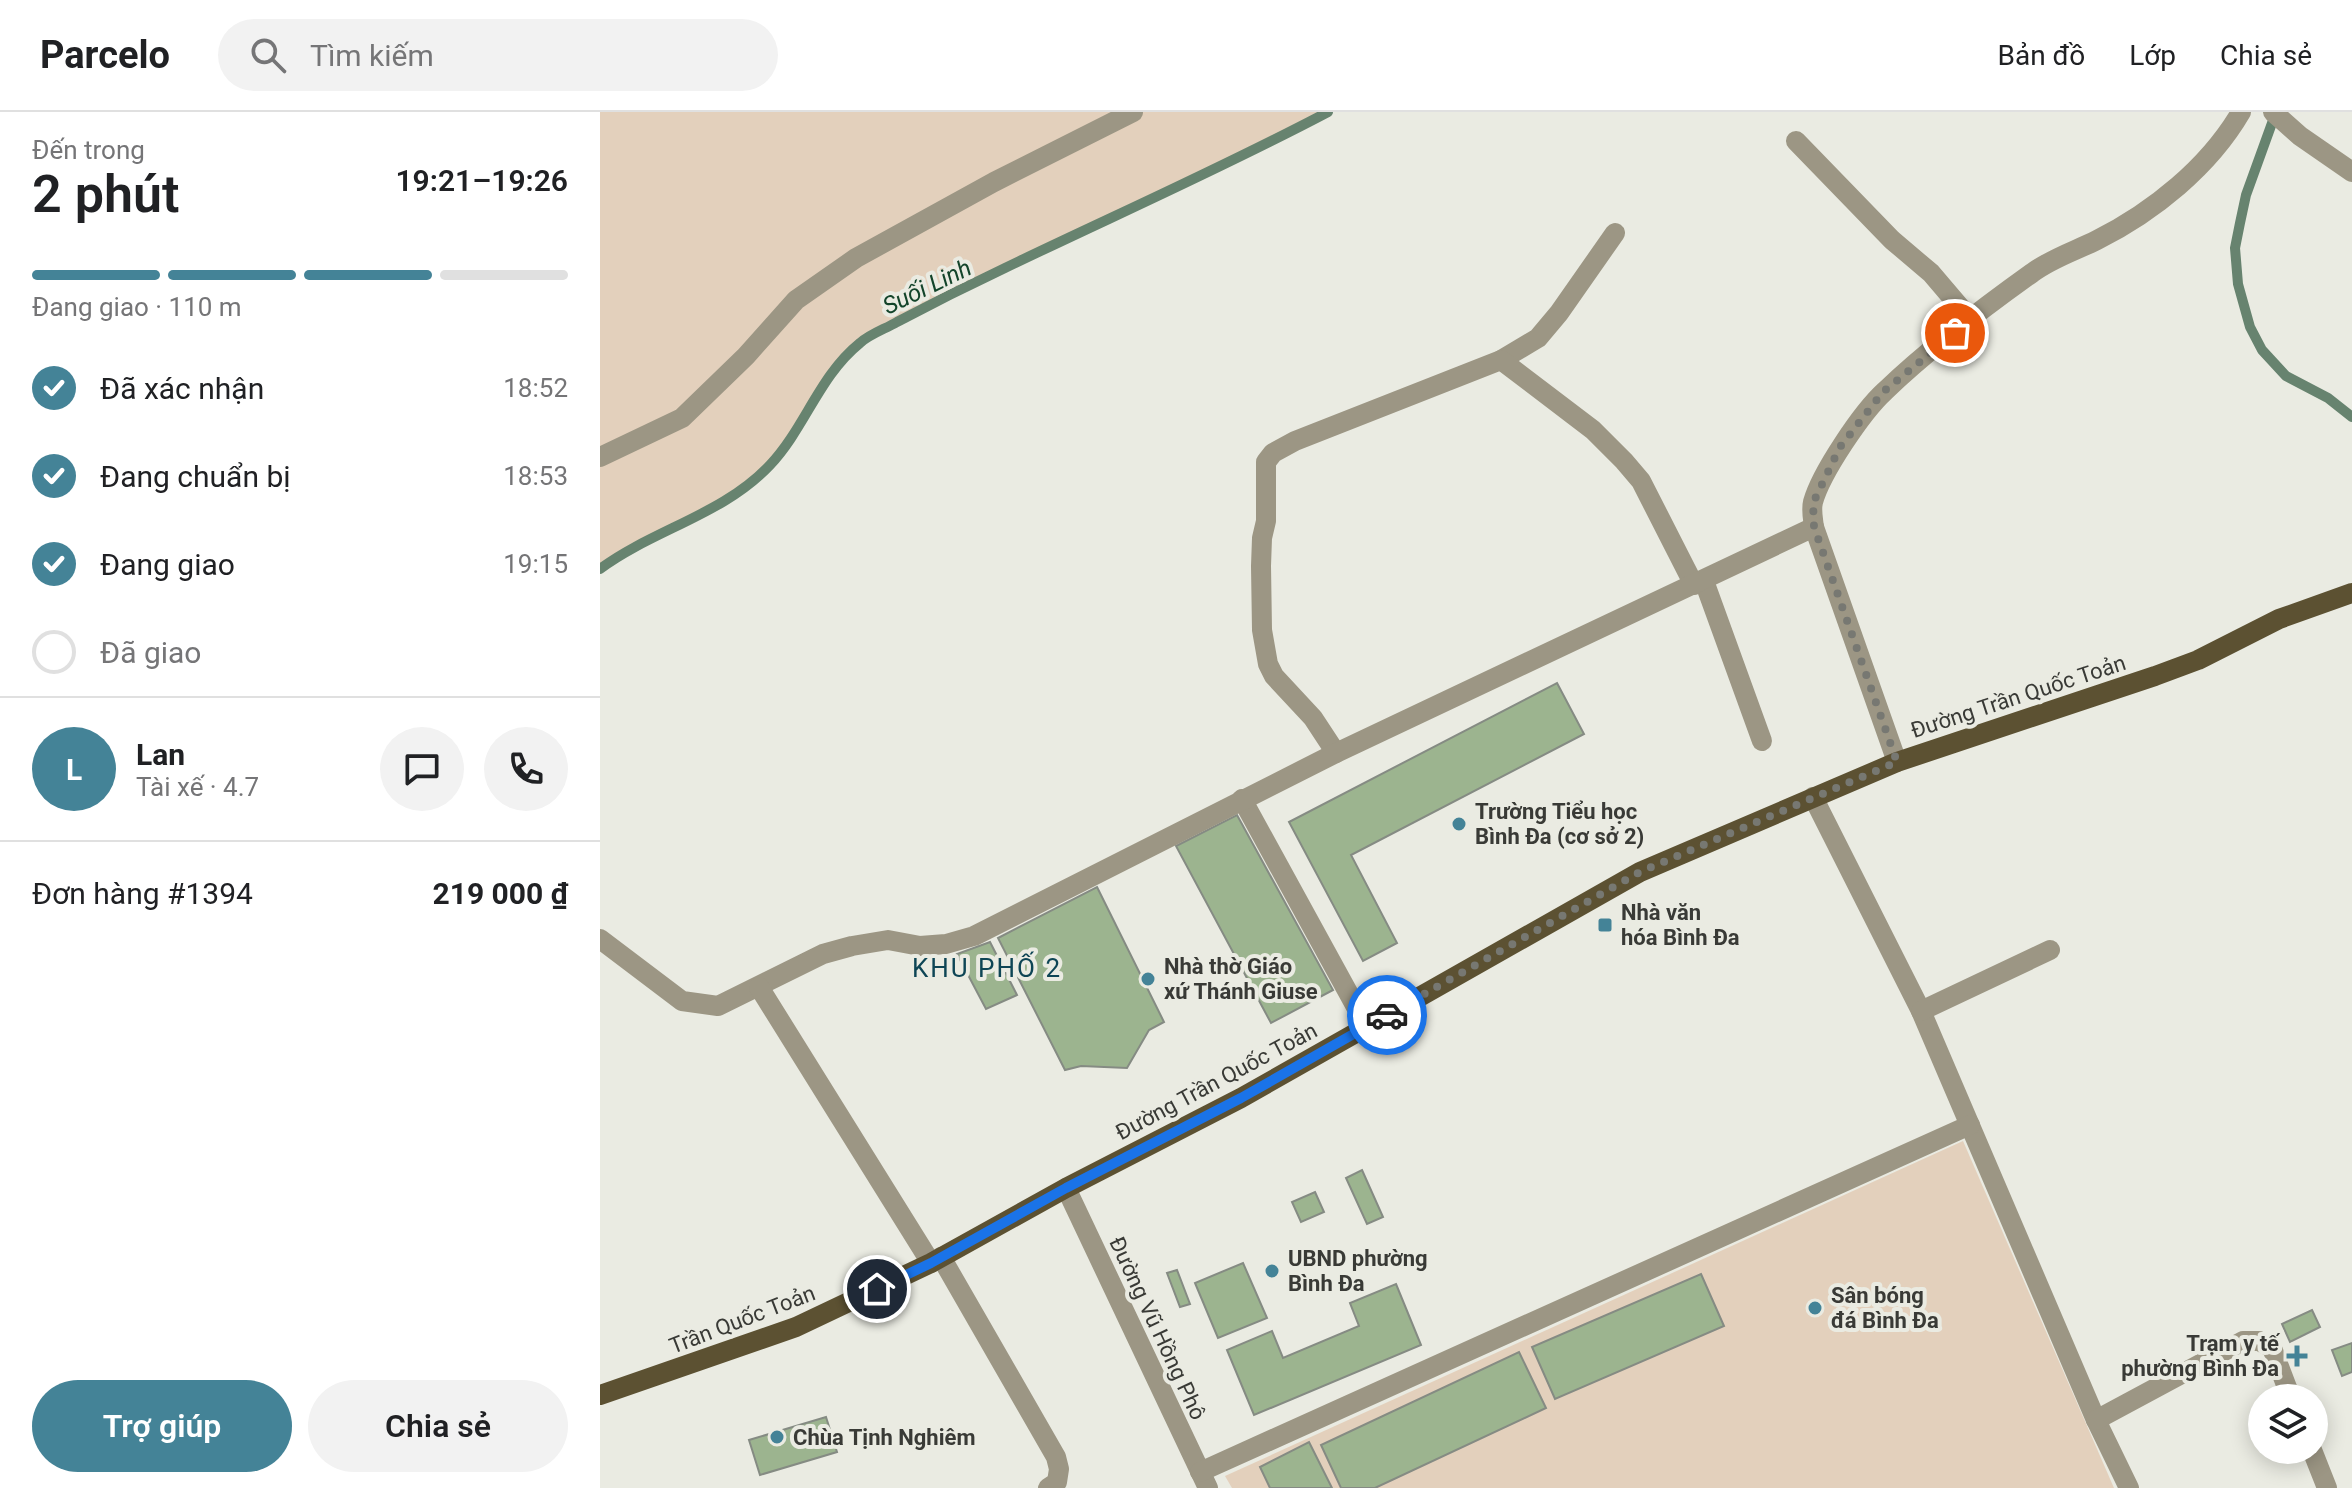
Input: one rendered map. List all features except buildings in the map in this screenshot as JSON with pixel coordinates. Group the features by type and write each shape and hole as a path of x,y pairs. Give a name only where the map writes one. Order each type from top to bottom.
{"main road":[{"name":"Đường Trần Quốc Toản","path":"1066,1188 1241,1098 1640,872 1897,762 2155,676 2198,660 2279,619 2352,593"},
{"name":"Trần Quốc Toản","path":"600,1395 796,1327 936,1260 1066,1188"}],"street":[{"path":"600,457 682,418 746,356 796,300 856,258 994,182 1133,112"},
{"path":"1897,762 1814,527 1813,503 1840,447 1883,392 2034,271 2097,240 2157,203 2194,171 2226,136 2241,112"},
{"path":"2278,116 2300,136 2349,163"},
{"path":"1796,141 1892,240 1931,273 1971,320"},
{"path":"1336,753 1313,718 1285,689 1268,664 1260,597 1262,538 1266,521 1266,462 1273,453 1295,441 1501,360 1538,338 1615,233"},
{"path":"1501,360 1593,430 1641,481 1699,583 1762,741"},
{"path":"600,939 682,1001 718,1006 823,954 852,946 888,940 920,946 946,944 974,936 1336,753 1814,527"},
{"path":"1813,797 1921,1011 2096,1420 2129,1488"},
{"path":"1242,799 1367,1027"},
{"path":"1921,1011 2050,950"},
{"path":"759,987 936,1260 1056,1457 1059,1469 1057,1482 1048,1488"},
{"path":"1204,1480 1970,1125"},
{"name":"Đường Vũ Hồng Phô","path":"1066,1188 1204,1480"},
{"path":"2096,1420 2243,1341 2259,1341 2272,1348 2286,1384"},
{"path":"2318,1464 2327,1488"}],"shaded area":[{"path":"600,112 1328,112 868,337 846,356 782,450 751,482 731,497 600,569"},
{"name":"Sân bóng đá Bình Đa","path":"1963,1141 2114,1488 1232,1488 1225,1476"}],"waterway":[{"name":"Suối Linh","path":"600,569 731,497 751,482 782,450 846,356 868,337 1328,112"},
{"path":"2276,112 2246,195 2235,248 2238,284 2250,327 2262,350 2286,376 2328,398 2352,417"}],"way so far":[{"path":"1387,1015 1640,872 1897,762 1814,527 1813,503 1840,447 1883,392 1955,333"}],"place":[{"name":"Trường Tiểu học Bình Đa (cơ sở 2)","path":"1459,824"},
{"name":"Nhà văn hóa Bình Đa","path":"1605,925"},
{"name":"Nhà thờ Giáo xứ Thánh Giuse","path":"1148,979"},
{"name":"UBND phường Bình Đa","path":"1272,1271"},
{"name":"Sân bóng đá Bình Đa","path":"1815,1308"},
{"name":"Trạm y tế phường Bình Đa","path":"2297,1356"},
{"name":"Chùa Tịnh Nghiêm","path":"777,1437"}],"district":[{"name":"KHU PHỐ 2","path":"987,968"}],"route":[{"path":"877,1289 1241,1098 1387,1015"}]}
